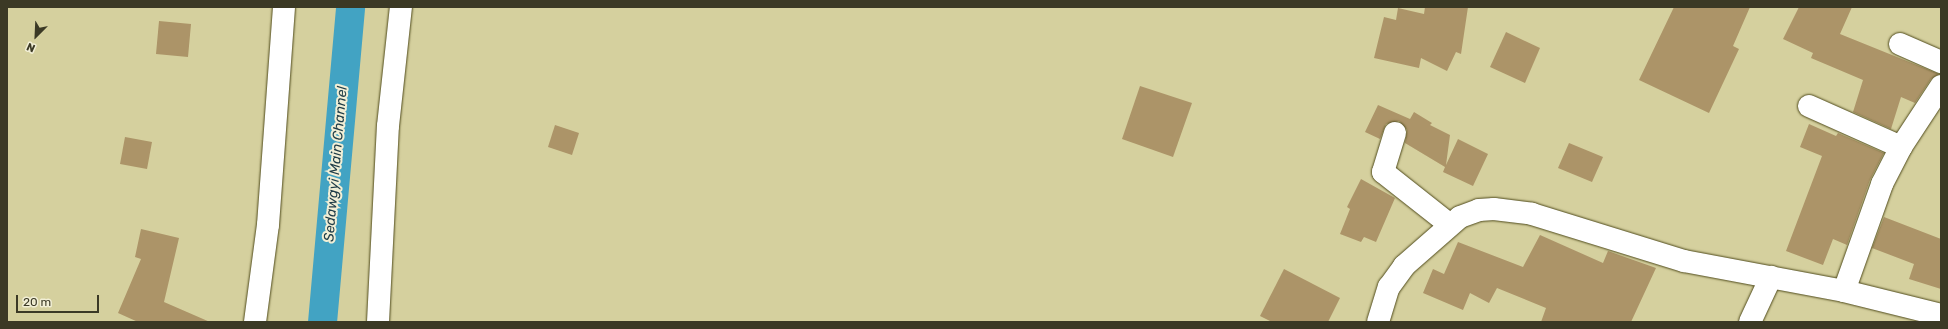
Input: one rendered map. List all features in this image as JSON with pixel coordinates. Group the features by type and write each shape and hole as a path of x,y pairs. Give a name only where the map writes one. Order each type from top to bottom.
{"street":[{"path":"255,322 268,225 284,7"},
{"path":"378,322 388,126 401,7"},
{"path":"1900,44 1941,62"},
{"path":"1844,291 1882,184 1901,146 1941,86"},
{"path":"1809,106 1901,146"},
{"path":"1395,133 1383,172 1450,225"},
{"path":"1378,322 1389,287 1400,271 1450,225 1479,210 1532,214 1684,261 1844,291 1933,317"},
{"path":"1750,322 1771,277"}],"building":[{"path":"1425,7 1468,7 1461,54 1456,52 1447,71 1421,58 1419,68 1374,58 1384,17 1396,20 1398,8 1424,14"},
{"path":"1674,7 1750,7 1733,46 1739,49 1709,113 1639,80"},
{"path":"1799,7 1852,7 1840,34 1939,74 1931,79 1915,103 1901,97 1891,129 1853,112 1863,80 1811,58 1813,53 1783,39"},
{"path":"159,21 191,24 188,57 156,54"},
{"path":"1506,32 1540,48 1525,83 1490,67"},
{"path":"1140,86 1192,103 1173,157 1122,139"},
{"path":"1378,105 1410,119 1414,112 1432,123 1430,125 1450,135 1446,165 1458,139 1488,154 1473,186 1443,172 1445,167 1405,143 1407,130 1399,121 1386,124 1380,139 1365,132"},
{"path":"1809,124 1836,136 1838,133 1884,153 1870,180 1847,245 1833,239 1823,265 1786,251 1822,156 1800,147"},
{"path":"555,125 579,133 572,155 548,147"},
{"path":"125,137 152,142 147,169 120,164"},
{"path":"1569,143 1603,157 1592,182 1558,168"},
{"path":"1361,179 1395,198 1376,242 1364,237 1361,242 1340,234 1350,209 1347,207"},
{"path":"1884,217 1941,239 1941,289 1909,279 1914,264 1872,248"},
{"path":"141,229 179,238 164,302 210,322 138,322 118,313 141,259 135,257"},
{"path":"1540,235 1603,263 1608,251 1656,268 1631,322 1541,322 1546,308 1497,288 1489,303 1470,293 1463,310 1423,293 1433,269 1444,274 1458,242 1523,267"},
{"path":"1284,269 1340,298 1328,322 1272,322 1260,316"}],"waterway":[{"name":"Sedawgyi Main Channel","path":"322,322 350,7"}]}
